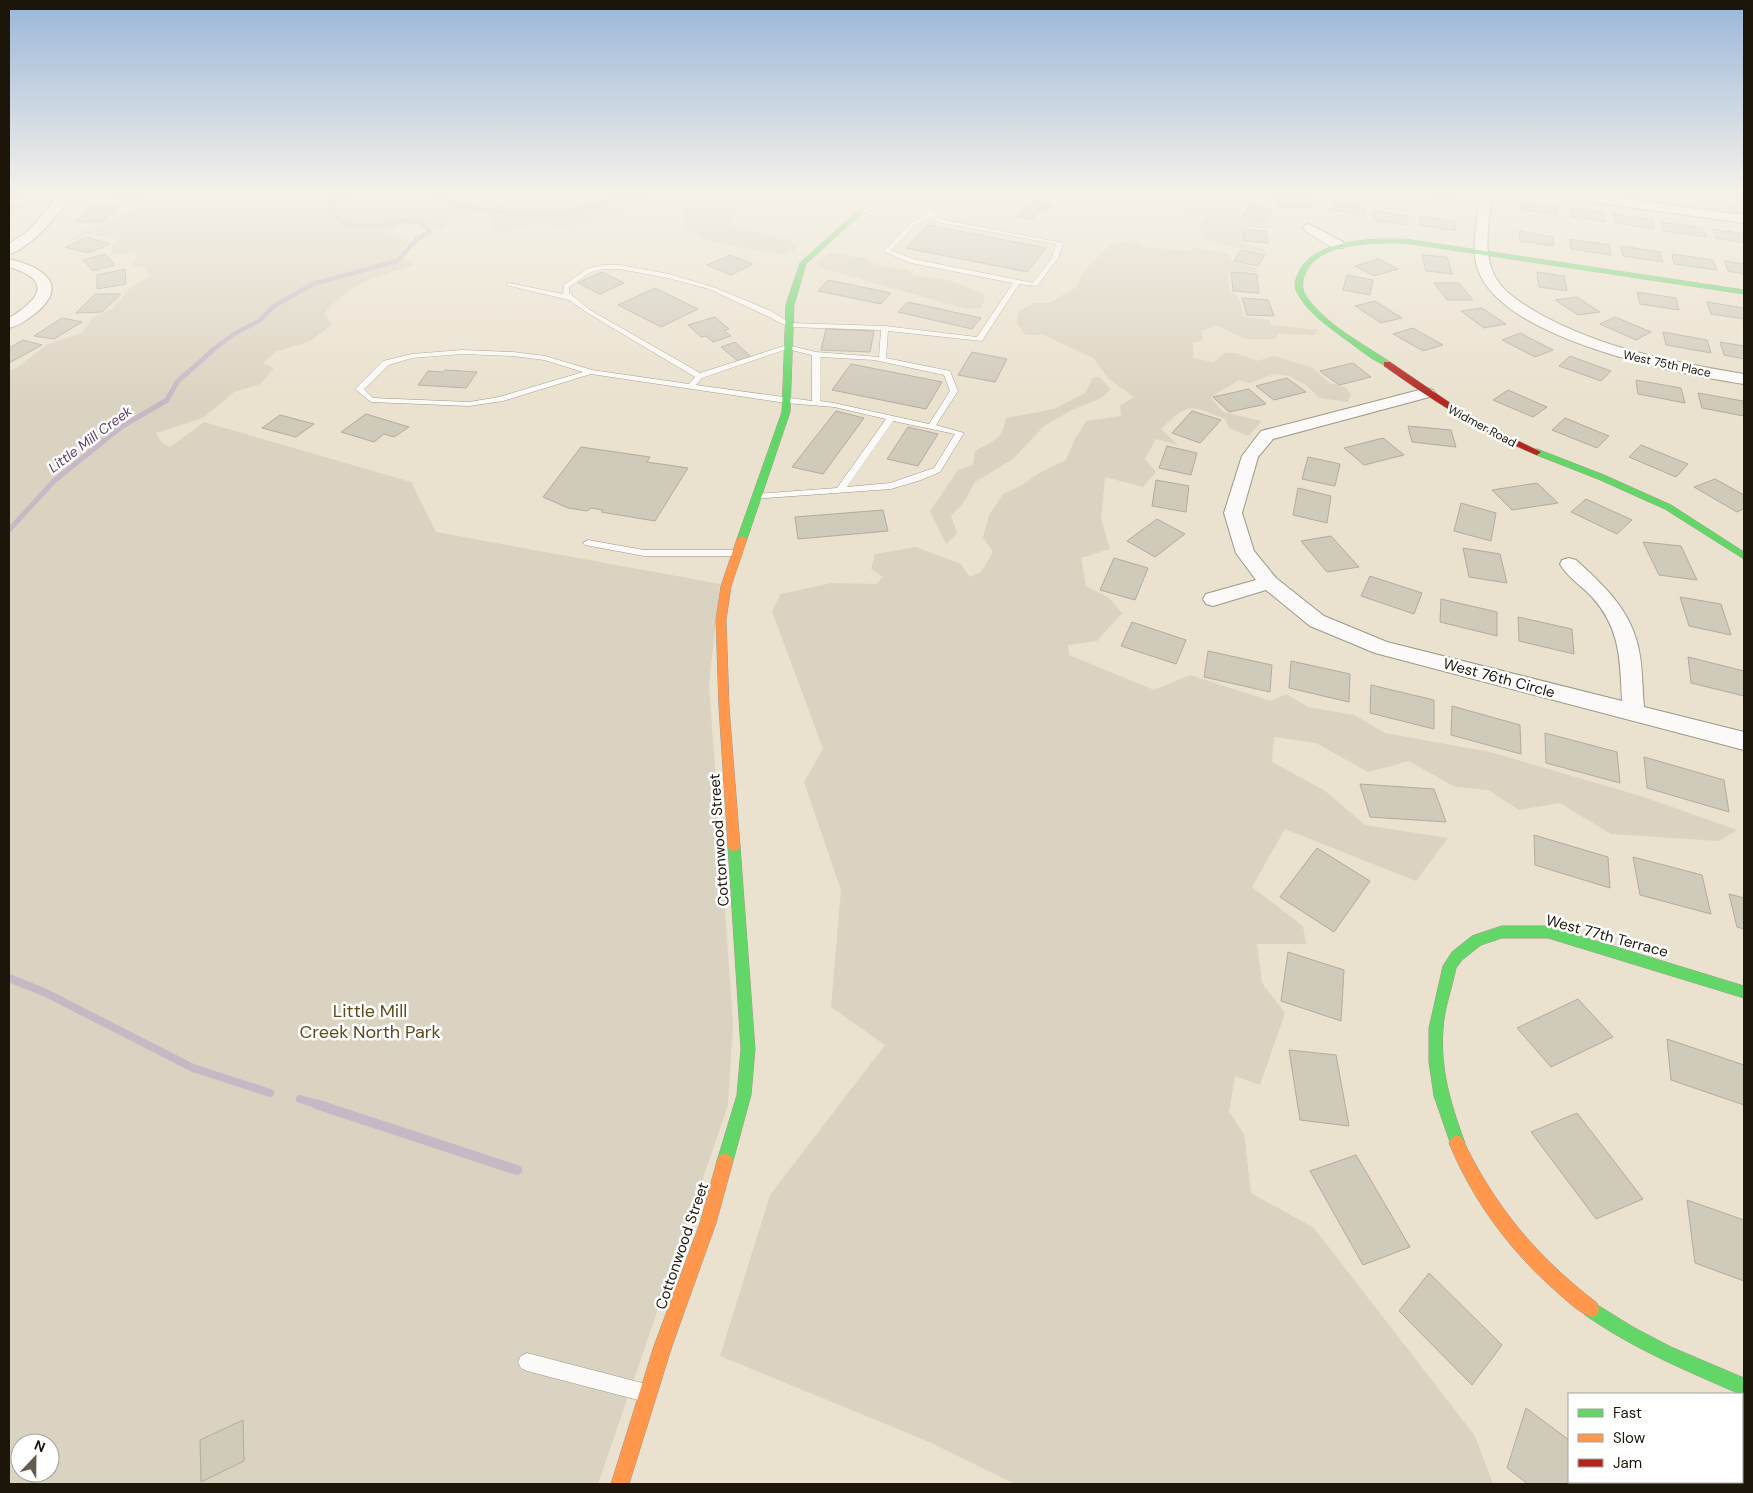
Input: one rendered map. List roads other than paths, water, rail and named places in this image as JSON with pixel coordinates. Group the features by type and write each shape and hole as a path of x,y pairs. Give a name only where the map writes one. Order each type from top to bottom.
{"street":[{"path":"9,324 31,310 41,300 45,291 41,275 11,264"},
{"name":"Cottonwood Street","path":"620,1484 662,1346 708,1223 744,1096 748,1050 724,707 721,620 726,586 786,412 790,305 803,264"},
{"name":"Widmer Road","path":"1307,264 1304,266 1298,283 1300,292 1317,313 1442,404 1507,441 1601,477 1668,507 1744,556"},
{"name":"West 75th Place","path":"1484,264 1492,285 1508,300 1569,336 1617,353 1654,363 1744,379"},
{"name":"Widmer Road","path":"1559,264 1744,292"},
{"name":"West 76th Circle","path":"1427,393 1267,435 1250,456 1233,513 1245,552 1269,584 1317,621 1382,648 1744,741"},
{"path":"1569,564 1606,600 1620,621 1627,639 1634,713"},
{"path":"1213,599 1269,584"},
{"name":"West 77th Terrace","path":"1744,992 1548,932 1515,930 1479,939 1452,961 1438,1010 1436,1060 1442,1105 1458,1150 1487,1202 1522,1248 1582,1304 1656,1351 1744,1387"}],"lane":[{"path":"925,264 1035,285 1051,264"},
{"path":"699,376 588,311 566,294 566,286 576,277 589,270 603,267 620,267 669,276 711,288 766,312 789,325 885,328 979,339 1018,281"},
{"path":"510,285 571,298"},
{"path":"882,360 885,328"},
{"path":"692,385 699,376 787,347 816,354 882,360 947,374 954,391 931,427"},
{"path":"591,372 500,399 469,404 372,400 359,389 386,363 412,356 462,352 513,354 551,359 591,372 786,400 834,405 960,433 937,470 891,486 756,497"},
{"path":"816,354 816,403"},
{"path":"840,490 891,418"},
{"path":"588,543 644,553 737,553"},
{"path":"527,1362 648,1394"}],"waterway":[{"name":"Little Mill Creek","path":"210,352 234,334 259,321 274,306 313,284 387,264"},
{"name":"Little Mill Creek","path":"9,530 54,481 121,427 167,400 177,382 212,351"},
{"path":"9,978 46,993 193,1068 270,1093"},
{"path":"300,1099 320,1105"},
{"path":"316,1104 517,1170"}],"park label":[{"name":"Little Mill Creek North Park","path":"370,1021"}]}
